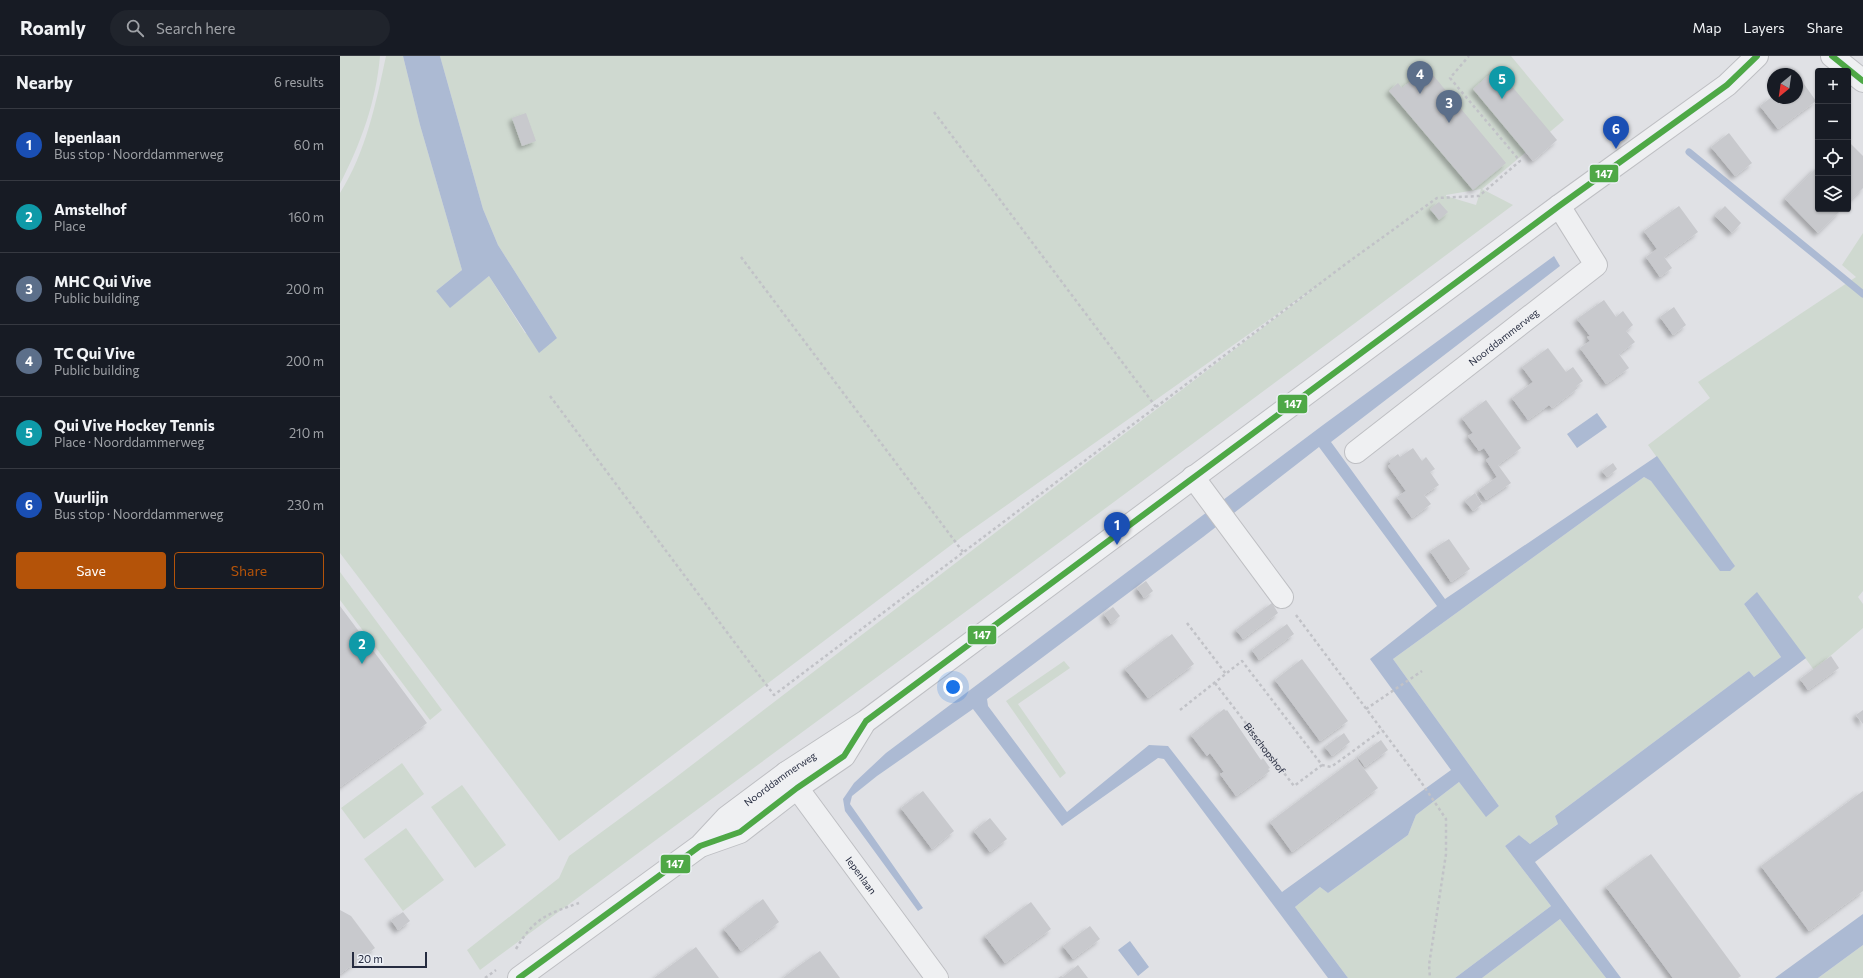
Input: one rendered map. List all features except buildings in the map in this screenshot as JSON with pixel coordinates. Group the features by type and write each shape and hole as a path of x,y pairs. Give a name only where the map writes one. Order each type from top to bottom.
{"street":[{"name":"Noorddammerweg","path":"519,978 700,846 727,817 791,781 866,721 1559,206 1727,85 1757,56"},
{"path":"1832,56 1863,81"},
{"name":"Noorddammerweg","path":"1356,452 1596,265 1559,206"},
{"path":"1193,478 1282,597"},
{"name":"Iepenlaan","path":"791,781 937,978"}],"path":[{"path":"550,396 774,696 1156,407 1437,198 1479,196 1520,162 1450,78 1469,56"},
{"path":"934,112 1156,407"},
{"path":"741,257 963,552"},
{"path":"1282,597 1421,782 1446,818 1446,854 1428,965 1430,978"},
{"path":"1187,623 1226,674"},
{"path":"1180,710 1242,661 1322,765"},
{"path":"1366,709 1422,671"},
{"name":"Bisschopshof","path":"1215,683 1294,786 1322,765 1331,767 1382,730"}],"shaded area":[{"path":"340,56 380,56 375,90 361,138 340,184"},
{"path":"386,56 403,56 420,125 462,270 436,291 450,307 489,276 525,333 557,338 498,245 483,209 440,56 1511,56 1564,120 1482,189 1513,205 480,970 467,950 559,878 569,856 671,781 1324,281 963,536 559,841 340,553 340,193 357,161 369,127","holes":["1481,189 1476,205 1446,196 1446,195"]},
{"path":"1863,233 1863,591 1858,597 1863,604 1863,628 1814,670 1757,593 1744,604 1781,657 1754,677 1749,671 1555,816 1559,823 1530,844 1519,835 1505,846 1551,906 1455,978 1348,978 1295,907 1320,887 1328,893 1408,835 1416,815 1459,782 1486,816 1499,806 1393,659 1644,477 1651,481 1735,566 1648,445 1710,398 1698,382 1856,277 1842,265"},
{"path":"340,572 442,710 430,720 340,600"},
{"path":"1064,661 1070,668 1018,704 1066,773 1060,778 1006,701"},
{"path":"402,763 424,794 364,839 341,808"},
{"path":"462,785 506,845 475,868 431,807"},
{"path":"406,828 444,880 403,911 364,859"},
{"path":"1560,919 1606,978 1482,978"},
{"path":"1863,945 1863,978 1818,978"}],"water":[{"path":"403,56 440,56 483,209 498,245 557,338 539,353 489,276 450,308 436,291 462,270 420,125"},
{"path":"1554,256 1560,266 1331,442 1445,599 1657,456 1735,566 1730,571 1720,571 1651,481 1644,477 1393,659 1499,806 1486,817 1459,782 1416,815 1408,835 1328,893 1320,887 1295,907 1348,978 1328,978 1164,759 1158,758 1062,826 973,709 877,776 852,796 850,804 923,908 918,911 845,811 843,799 854,783 886,753 1323,425","holes":["1319,447 1437,606 1370,659 1451,770 1282,892 1168,746 1149,745 1067,812 988,706 987,699 1203,537"]},
{"path":"1597,413 1607,427 1577,448 1567,434"},
{"path":"1757,592 1806,658 1535,862 1621,978 1606,978 1560,919 1482,978 1455,978 1551,906 1505,846 1519,835 1530,844 1558,824 1555,816 1749,671 1754,677 1781,657 1744,604"},
{"path":"1863,914 1863,945 1818,978 1775,978"},
{"path":"1130,941 1149,967 1138,976 1118,950"}],"waterway":[{"path":"1689,152 1863,294"}],"transit line":[{"name":"147","path":"519,978 700,846 740,832 797,788 844,756 866,721 1559,206 1727,85 1757,56"},
{"name":"147","path":"1832,56 1863,81"}],"place":[{"name":"TC Qui Vive","path":"1420,94"},
{"name":"Qui Vive Hockey Tennis","path":"1502,99"},
{"name":"MHC Qui Vive","path":"1449,123"},
{"name":"Vuurlijn","path":"1616,149"},
{"name":"Iepenlaan","path":"1117,545"},
{"name":"Amstelhof","path":"362,664"}]}
